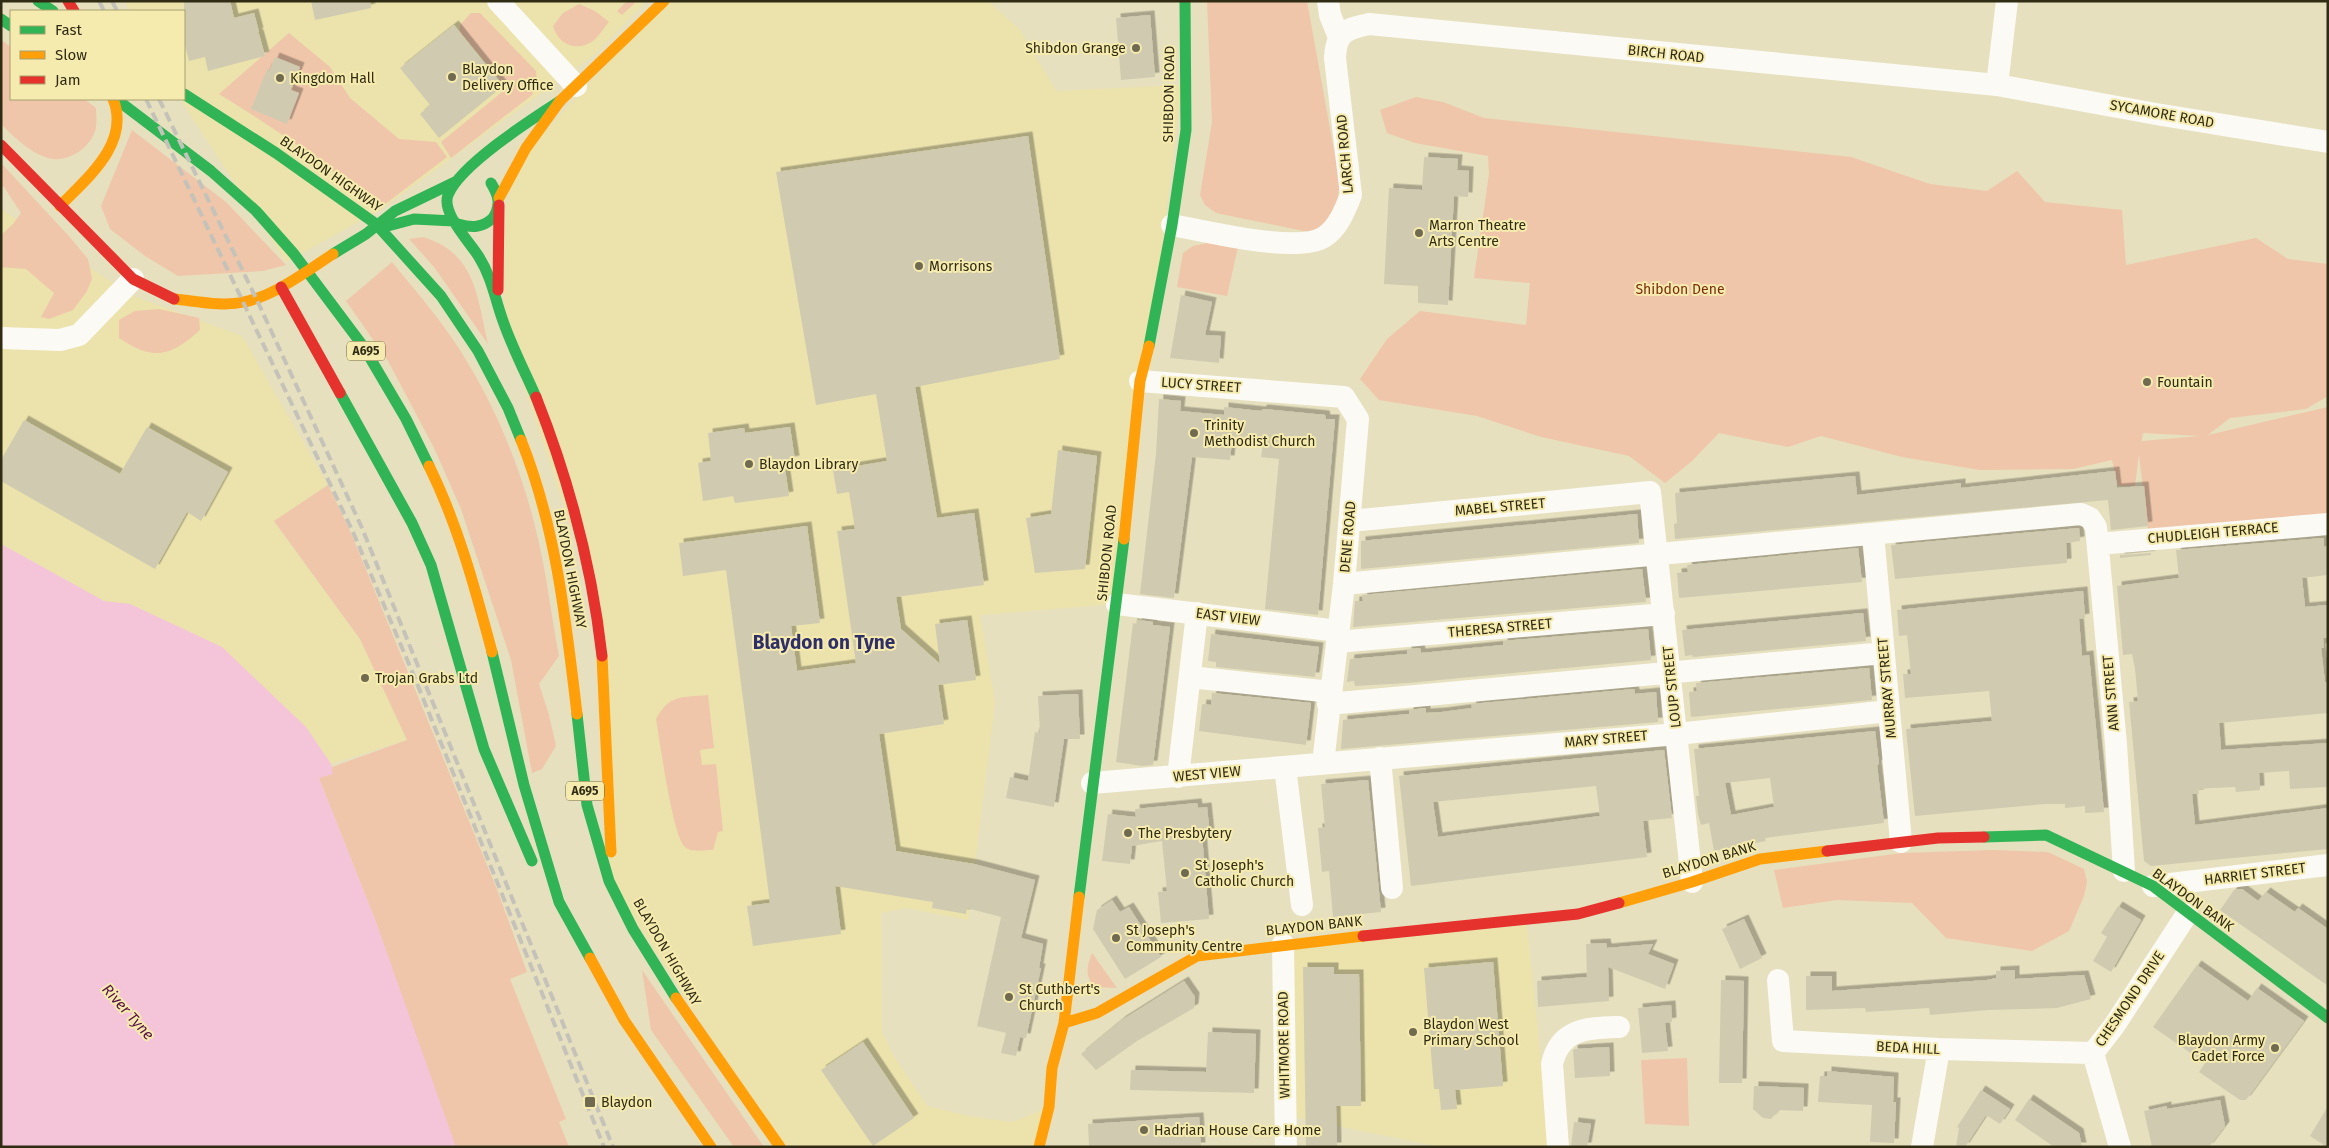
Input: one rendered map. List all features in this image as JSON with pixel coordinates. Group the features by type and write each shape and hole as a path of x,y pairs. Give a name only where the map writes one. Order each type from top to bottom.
{"main road":[{"path":"38,1 52,10"},
{"path":"609,881 611,837 598,610 570,495 541,411 503,322 498,299 482,261 446,205 450,188 458,180 509,134 560,101 664,1"},
{"name":"SHIBDON ROAD","path":"1049,1107 1052,1068 1064,1023 1092,784 1117,604 1140,381 1150,340 1172,225 1186,130 1185,1"},
{"name":"BLAYDON HIGHWAY","path":"185,95 276,153 376,224 441,296 478,351 508,408 532,468 550,530 569,644 587,805 609,881 633,929 687,1016 780,1147"},
{"path":"60,206 93,169 115,140 118,108 115,100"},
{"name":"A695","path":"116,100 211,171 256,211 294,254 363,346 406,419 443,495 470,575 500,681 524,785 559,902 624,1020 711,1147"},
{"path":"366,234 414,219 456,222 466,228 484,226 497,214 499,202 526,148 560,101"},
{"path":"1,145 133,279 172,299 221,304 244,302 281,287 366,234 395,211 458,180 469,176 485,178 497,190 499,202 498,299"},
{"path":"281,287 412,523 431,565 484,749 526,851 559,902"},
{"name":"BLAYDON BANK","path":"1064,1023 1097,1013 1197,956 1283,944 1578,914 1692,882 1760,859 1938,838 2046,835 2153,886 2187,914 2328,1018"},
{"path":"1049,1107 1053,1137"},
{"path":"1039,1147 1049,1107"}],"street":[{"path":"498,1 576,86"},
{"path":"1328,1 1330,16 1339,37"},
{"path":"1997,84 2006,1"},
{"name":"BIRCH ROAD","path":"1339,37 1344,32 1369,24 1997,84"},
{"name":"LARCH ROAD","path":"1172,225 1240,238 1295,245 1324,237 1335,226 1351,196 1335,58 1335,45 1339,37"},
{"name":"SYCAMORE ROAD","path":"1997,84 2156,114 2328,142"},
{"path":"1,338 60,340 79,335 133,279"},
{"name":"LUCY STREET","path":"1140,381 1261,389"},
{"name":"DENE ROAD","path":"1261,389 1344,397 1358,419 1344,584 1323,764"},
{"name":"MABEL STREET","path":"1350,521 1650,492"},
{"name":"LOUP STREET","path":"1650,492 1692,882"},
{"name":"ANN STREET","path":"1873,534 2081,514 2090,518 2096,527 2098,544 2124,871"},
{"name":"CHUDLEIGH TERRACE","path":"2098,544 2328,524"},
{"path":"1344,584 1656,553 1873,534"},
{"name":"MURRAY STREET","path":"1873,534 1902,842"},
{"name":"EAST VIEW","path":"1117,604 1197,613 1338,637"},
{"path":"1178,777 1197,613"},
{"name":"THERESA STREET","path":"1338,637 1664,614"},
{"path":"1190,677 1330,698 1670,673 1884,653"},
{"name":"MARY STREET","path":"1323,764 1677,734 1890,712"},
{"path":"1380,758 1392,888"},
{"name":"WEST VIEW","path":"1092,784 1323,764"},
{"path":"1285,767 1302,905"},
{"name":"HARRIET STREET","path":"2153,886 2328,865"},
{"name":"CHESMOND DRIVE","path":"2120,1147 2094,1053 2114,1026 2187,914"},
{"name":"WHITMORE ROAD","path":"1283,944 1286,1147"},
{"name":"BEDA HILL","path":"1778,980 1783,1041 1940,1049 2094,1053"},
{"path":"1558,1147 1552,1064 1554,1054 1560,1045 1577,1032 1587,1028 1619,1027"},
{"path":"1922,1147 1940,1049"}],"shaded area":[{"path":"125,1 647,1 594,55 380,210 286,262 181,100 185,100 185,10 130,10"},
{"path":"664,1 988,1 1020,30 1056,91 1182,85 1117,604 980,615 995,702 968,920 906,908 881,913 882,1032 893,1055 927,1106 968,1116 1012,1122 1049,1107 1039,1147 783,1147 609,881 598,610 503,322 505,213 516,164"},
{"path":"1,209 133,296 242,336 328,485 274,522 360,639 407,740 331,764 306,727 104,601 1,544"},
{"name":"Blaydon West Primary School","path":"1527,925 1550,1147 1440,1147 1288,1116 1289,948"}],"green space":[{"path":"627,1 637,1 622,15 617,11"},
{"path":"1207,1 1307,1 1340,184 1334,217 1318,234 1216,213 1205,205 1200,195 1212,122"},
{"path":"579,4 595,11 609,22 593,41 581,46 569,45 559,38 553,26 563,13"},
{"path":"471,13 480,13 536,71 537,83 532,95 451,158 441,142 507,88 460,32 460,25"},
{"path":"289,33 330,67 350,98 399,139 436,142 447,157 380,208 301,148 219,94"},
{"path":"1,40 10,46 10,100 85,100 96,108 96,125 90,141 78,152 63,158 48,158 28,148 1,124"},
{"name":"Shibdon Dene","path":"1416,97 1443,102 1484,118 1851,157 1930,184 1987,191 2017,171 2045,202 2122,210 2126,265 2256,238 2288,259 2328,264 2328,396 2306,409 2230,418 2208,435 2328,407 2328,524 2149,539 2139,454 2135,486 2118,486 2112,460 2073,469 1980,470 1902,457 1821,436 1788,447 1719,433 1692,461 1665,483 1629,456 1541,437 1477,416 1379,400 1360,379 1387,339 1420,311 1526,325 1530,283 1474,278 1489,174 1488,156 1415,143 1387,133 1380,110","holes":["2143,433 2200,436 2142,441 2141,444"]},
{"path":"132,130 226,202 286,265 263,271 178,276 145,256 110,229 101,206"},
{"path":"1,163 88,259 92,279 87,291 73,310 49,319 41,317 54,293 26,269 1,267 1,235 21,213 4,187 1,187"},
{"path":"423,237 441,244 464,265 477,294 488,344 434,267 409,239"},
{"path":"1207,243 1238,247 1227,296 1177,287 1183,253 1193,246"},
{"path":"392,262 443,325 461,351 481,386 503,430 521,477 535,524 559,656 539,684 556,746 542,769 532,773 511,660 461,509 434,448 388,361 346,301"},
{"path":"159,309 199,318 200,330 179,346 161,353 142,350 119,338 119,320 135,311"},
{"path":"328,485 351,533 498,892 527,972 510,979 566,1119 559,1122 569,1147 454,1147 376,922 319,778 332,767 407,740 360,639 274,521"},
{"path":"708,695 714,748 700,750 702,765 716,764 723,831 718,832 713,850 702,851 690,850 684,846 675,823 656,719 667,705 678,698"},
{"path":"1993,850 2048,852 2084,869 2087,882 2084,896 2069,931 2032,951 1946,938 1912,903 1837,900 1783,908 1774,870 1902,853"},
{"path":"1092,953 1117,988 1095,987 1089,979 1088,971"},
{"path":"642,970 764,1147 734,1147 651,1030"},
{"path":"1687,1058 1689,1126 1645,1124 1641,1060"}],"water":[{"name":"River Tyne","path":"1,544 104,601 130,604 222,647 306,727 331,764 333,774 319,778 376,922 456,1147 1,1147"}],"building":[{"path":"184,1 230,1 234,18 254,13 259,32 257,33 259,34 265,56 208,71 205,57 189,61 185,45"},
{"path":"311,1 370,1 371,8 315,20"},
{"name":"Shibdon Grange","path":"1150,15 1155,77 1121,80 1116,18"},
{"name":"Blaydon Delivery Office","path":"454,25 503,86 439,138 420,114 430,105 400,68"},
{"name":"Kingdom Hall","path":"275,57 300,67 291,90 299,93 287,124 251,109 268,67 269,72"},
{"path":"1028,136 1060,359 915,387 937,518 974,513 984,585 896,597 901,629 940,664 935,624 967,620 976,680 938,685 944,724 879,734 896,851 974,864 1035,880 1021,938 1043,944 1039,968 1041,968 1026,1038 1020,1037 1016,1056 1001,1053 1006,1033 977,1026 1001,917 967,908 966,914 932,908 933,902 835,886 841,934 753,946 747,906 770,903 726,570 683,576 679,543 807,526 820,623 791,626 797,671 856,663 837,531 855,529 849,492 837,494 833,470 887,461 876,394 816,405 776,172"},
{"name":"Marron Theatre Arts Centre","path":"1424,157 1458,159 1457,170 1469,171 1468,197 1454,196 1448,305 1418,303 1418,286 1384,284 1389,188 1422,190"},
{"path":"1181,295 1212,302 1205,335 1221,336 1219,363 1170,358"},
{"path":"1159,399 1181,401 1180,411 1224,415 1224,407 1261,411 1263,409 1325,415 1326,419 1335,419 1318,615 1265,609 1279,459 1261,457 1263,445 1232,441 1230,460 1192,457 1174,598 1140,594 1156,454"},
{"path":"24,420 120,474 147,427 228,472 201,521 187,512 155,569 1,481 1,460"},
{"path":"790,427 795,460 784,462 789,496 735,503 733,496 703,501 698,463 711,461 708,433 744,428 745,433"},
{"path":"1058,450 1097,456 1085,569 1035,573 1026,518 1051,514"},
{"path":"2115,471 2117,488 2144,486 2148,526 2111,530 2108,500 1675,539 1674,524 1677,523 1675,493 1855,476 1857,495 1961,483 1961,488"},
{"path":"1637,514 1639,543 1361,569 1361,541"},
{"path":"2079,528 2080,541 2066,543 2067,563 1895,579 1891,545"},
{"path":"2324,538 2324,547 2328,546 2328,575 2302,578 2305,607 2328,605 2328,638 2323,638 2324,648 2321,648 2325,682 2328,682 2328,713 2219,723 2221,750 2328,743 2328,787 2290,789 2289,771 2259,773 2260,790 2236,792 2235,787 2214,788 2198,789 2199,794 2192,794 2195,825 2328,808 2328,849 2151,866 2144,861 2129,702 2138,701 2135,669 2132,654 2123,655 2117,586 2179,578 2176,550"},
{"path":"1858,548 1862,582 1679,598 1677,573 1688,572 1687,565"},
{"path":"2151,553 2151,555 2120,558 2120,555"},
{"path":"1642,569 1646,602 1353,627 1355,601 1363,601 1362,595"},
{"path":"2083,591 2085,618 2079,619 2082,656 2089,655 2104,812 2085,813 2085,806 2065,808 2065,804 2045,804 1915,816 1906,729 1992,721 1989,691 1905,698 1903,674 1911,674 1907,635 1899,636 1897,610"},
{"path":"1863,613 1866,641 1693,657 1692,655 1685,656 1682,630"},
{"path":"1138,620 1153,622 1153,625 1170,627 1153,765 1142,766 1116,762 1133,623 1137,624"},
{"path":"1648,629 1651,660 1408,683 1355,686 1354,681 1347,682 1350,659 1407,654 1407,649 1420,648 1421,653 1503,645 1503,641"},
{"path":"1211,634 1319,647 1315,677 1216,667 1216,662 1208,661"},
{"path":"1869,668 1872,700 1691,717 1689,692 1697,691 1696,683"},
{"path":"1634,689 1635,694 1656,692 1658,722 1341,749 1343,720 1409,714 1409,710 1426,708 1426,713 1442,712 1472,708 1471,704"},
{"path":"1212,693 1311,703 1306,745 1199,731 1202,704 1211,705"},
{"path":"1078,694 1080,739 1064,739 1054,807 1006,798 1010,777 1028,781 1035,732 1040,733 1038,696"},
{"path":"1875,731 1884,823 1765,838 1766,841 1714,851 1709,823 1701,825 1698,814 1696,796 1699,796 1694,749","holes":["1770,778 1774,807 1731,815 1725,783"]},
{"path":"1664,750 1672,818 1643,821 1647,857 1411,886 1399,776","holes":["1596,786 1600,816 1438,837 1433,802"]},
{"path":"1368,780 1381,912 1333,917 1329,871 1322,872 1318,828 1325,827 1321,784"},
{"name":"St Joseph's Catholic Church","path":"1197,803 1198,808 1207,807 1210,835 1202,835 1209,919 1161,923 1158,892 1167,891 1162,841 1132,846 1130,864 1102,861 1108,814 1136,817 1135,809"},
{"path":"2242,889 2258,901 2266,892 2295,912 2298,908 2328,929 2328,986 2220,910 2234,890"},
{"path":"1112,900 1120,912 1129,907 1161,957 1125,979 1093,929 1097,910"},
{"path":"2118,906 2141,920 2111,972 2093,961 2107,937 2101,933"},
{"path":"1744,919 1762,958 1740,969 1722,929"},
{"path":"1606,943 1607,948 1653,944 1648,954 1674,964 1665,989 1608,967 1609,1001 1538,1007 1537,981 1587,977 1586,944"},
{"path":"1493,962 1503,1086 1455,1090 1457,1109 1441,1110 1439,1089 1434,1089 1424,968"},
{"path":"2197,965 2248,1001 2257,988 2304,1021 2246,1100 2240,1100 2199,1072 2205,1063 2153,1027"},
{"path":"1303,967 1334,967 1334,974 1359,974 1361,1106 1336,1106 1337,1147 1306,1147"},
{"path":"2015,970 2015,979 2084,975 2091,999 2057,1008 1989,1010 1930,1015 1929,1008 1866,1012 1865,1008 1806,1010 1806,976 1832,976 1832,991 1987,980 1996,978 1996,971"},
{"path":"1721,980 1744,981 1742,1083 1719,1083"},
{"path":"1184,981 1195,997 1194,1008 1137,1041 1096,1070 1081,1054 1122,1020"},
{"path":"1671,1005 1672,1022 1665,1023 1668,1051 1642,1053 1638,1008"},
{"path":"1208,1032 1256,1034 1254,1093 1130,1090 1131,1070 1206,1072"},
{"path":"863,1042 914,1118 873,1146 821,1070"},
{"path":"1609,1047 1610,1076 1575,1078 1573,1050"},
{"path":"1827,1071 1894,1077 1893,1102 1896,1102 1894,1143 1870,1142 1872,1105 1818,1102 1820,1076 1827,1076"},
{"path":"1754,1086 1804,1088 1803,1111 1779,1110 1771,1119 1763,1118 1753,1109"},
{"path":"1981,1090 2010,1109 2000,1124 1986,1115 1965,1147 1956,1147 1959,1128 1957,1127"},
{"path":"2029,1099 2079,1133 2082,1147 2054,1147 2015,1120"},
{"path":"2220,1100 2225,1126 2209,1147 2152,1147 2144,1111 2167,1106 2167,1109"},
{"path":"2328,1106 2328,1147 2327,1147 2310,1136"},
{"name":"Hadrian House Care Home","path":"1199,1117 1201,1147 1089,1147 1088,1124"},
{"path":"1574,1122 1591,1124 1587,1147 1571,1147"}],"railway":[{"path":"99,1 104,10"},
{"path":"112,1 116,10"},
{"path":"146,100 353,532 414,676 604,1147"},
{"path":"159,100 256,298 362,528 613,1147"}],"traffic: fast":[{"path":"38,1 52,10"},
{"path":"1149,346 1172,225 1186,130 1185,1"},
{"path":"1,19 10,25"},
{"path":"185,95 276,153 376,224 441,296 478,351 508,408 521,440"},
{"path":"117,100 211,171 256,211 294,254 363,346 406,419 429,466"},
{"path":"536,397 514,350 487,273 479,257 452,219 447,202 448,195 455,183 481,157 515,131 560,101"},
{"path":"333,254 366,234 395,211 455,182"},
{"path":"458,224 477,226 485,224 493,218 498,200 491,183"},
{"path":"384,227 414,219 454,221"},
{"path":"340,393 412,523 431,565 484,749 532,861"},
{"path":"1079,897 1124,539"},
{"path":"492,652 524,785 559,902 590,958"},
{"path":"577,714 587,805 609,881 633,929 676,998"},
{"path":"1984,837 2046,835 2153,886 2328,1018"}],"traffic: slow":[{"path":"499,198 526,148 560,101 664,1"},
{"path":"60,206 93,171 111,145 116,130 117,115 113,100"},
{"path":"174,299 227,304 255,299 278,289 333,254"},
{"path":"1124,539 1140,381 1149,346"},
{"path":"521,440 543,506 551,540 564,609 577,714"},
{"path":"429,466 457,534 492,652"},
{"path":"602,656 611,852"},
{"path":"1619,903 1692,882 1760,859 1827,851"},
{"path":"1039,1147 1049,1107 1052,1068 1064,1023 1079,897"},
{"path":"1064,1023 1097,1013 1197,956 1363,936"},
{"path":"590,958 624,1020 711,1147"},
{"path":"676,998 780,1147"}],"traffic: jam":[{"path":"68,1 73,10"},
{"path":"1,145 133,279 174,299"},
{"path":"498,290 499,205"},
{"path":"281,287 340,393"},
{"path":"536,397 559,460 578,524 592,590 602,656"},
{"path":"1827,851 1938,838 1984,837"},
{"path":"1363,936 1578,914 1619,903"}],"place":[{"name":"Shibdon Grange","path":"1136,48"},
{"name":"Blaydon Delivery Office","path":"452,77"},
{"name":"Kingdom Hall","path":"280,78"},
{"name":"Marron Theatre Arts Centre","path":"1419,233"},
{"name":"Morrisons","path":"919,266"},
{"name":"Fountain","path":"2147,382"},
{"name":"Trinity Methodist Church","path":"1194,433"},
{"name":"Blaydon Library","path":"749,464"},
{"name":"Trojan Grabs Ltd","path":"365,678"},
{"name":"The Presbytery","path":"1128,833"},
{"name":"St Joseph's Catholic Church","path":"1185,873"},
{"name":"St Joseph's Community Centre","path":"1116,938"},
{"name":"St Cuthbert's Church","path":"1009,997"},
{"name":"Blaydon West Primary School","path":"1413,1032"},
{"name":"Blaydon Army Cadet Force","path":"2275,1048"},
{"name":"Blaydon","path":"590,1102"},
{"name":"Hadrian House Care Home","path":"1144,1130"}],"district":[{"name":"Blaydon on Tyne","path":"824,642"}]}
